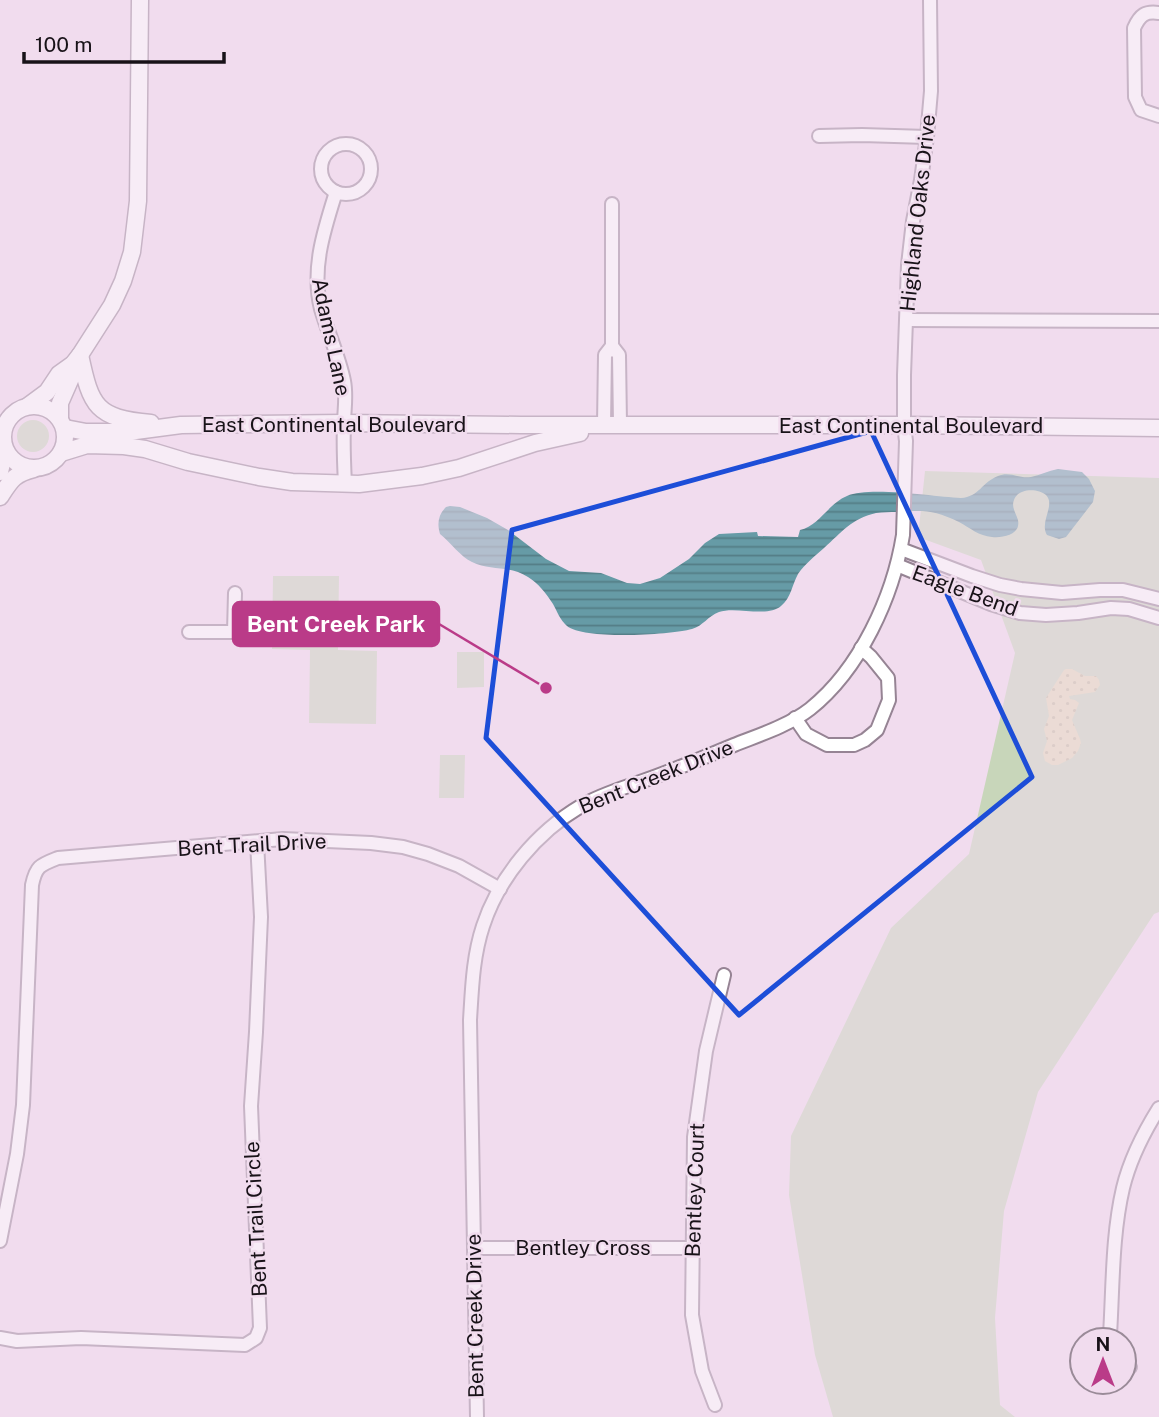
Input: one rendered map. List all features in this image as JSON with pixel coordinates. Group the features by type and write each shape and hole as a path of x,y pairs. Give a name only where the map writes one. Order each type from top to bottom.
{"main road":[{"path":"0,497 20,473 50,465 61,453 65,445 60,403 77,359 112,305 132,252 138,201 140,0"},
{"path":"0,472 6,415 28,406 47,392 60,374 77,359"},
{"path":"77,359 102,411 128,421 181,425"},
{"path":"28,406 46,408 54,413 62,424"},
{"name":"East Continental Boulevard","path":"62,424 86,432 128,432 181,425 344,423 1159,428"},
{"path":"61,453 87,445 124,446 248,476 292,482 345,484 390,481 459,468 547,439 612,424"},
{"path":"3,446 17,464 34,469"}],"street":[{"name":"Highland Oaks Drive","path":"904,425 908,265 931,91 930,0"},
{"path":"1159,13 1149,12 1138,19 1134,28 1135,97 1141,110 1159,116"},
{"path":"819,136 927,137"},
{"path":"342,144 355,146 368,158 370,174 367,182 353,192 336,192 323,179 322,162 327,152 334,147 342,144"},
{"name":"Adams Lane","path":"336,192 324,230 317,270 321,307 337,353 346,396 345,484"},
{"path":"612,204 612,346 619,355 612,424"},
{"path":"906,320 1159,321"},
{"name":"Bent Creek Drive","path":"477,1417 471,1007 475,957 482,926 493,900 522,856 560,819 583,804 766,733 810,709 835,684 861,648 886,600 897,565 904,522 904,425"},
{"name":"Eagle Bend","path":"901,549 972,576 1011,587 1062,593 1123,590 1159,599"},
{"name":"Eagle Bend","path":"897,565 991,604 1020,613 1046,615 1129,608 1159,618"},
{"path":"189,632 234,632 235,593"},
{"path":"795,718 806,734 827,745 854,745 866,740 877,730 889,700 888,678 872,657 861,648"},
{"name":"Bent Trail Drive","path":"0,1241 17,1154 23,1104 32,885 35,871 43,863 58,858 283,839 370,842 428,854 459,866 500,888"},
{"name":"Bent Trail Circle","path":"0,1338 17,1341 81,1338 245,1345 256,1338 260,1328 251,1106 261,917 257,842"},
{"name":"Bentley Court","path":"715,1405 702,1371 692,1315 694,1137 706,1051 724,975"},
{"path":"1110,1326 1116,1223 1124,1186 1132,1160 1159,1108"},
{"name":"Bentley Cross","path":"474,1248 692,1248"}],"highlighted area":[{"path":"871,431 1032,777 739,1015 486,738 512,530"}],"green space":[{"path":"33,420 44,425 49,436 44,447 33,452 22,447 17,436 22,425"},
{"path":"925,471 1159,478 1159,912 1154,914 1038,1092 1004,1211 995,1318 1000,1405 1015,1417 833,1417 815,1355 789,1195 791,1136 891,928 969,854 1015,653 981,560 918,537"},
{"path":"273,576 339,576 338,650 377,651 376,724 309,723 310,650 272,649"},
{"path":"457,652 484,652 484,687 457,688"},
{"path":"440,755 465,755 464,798 439,798"}],"sand":[{"path":"1066,669 1085,676 1096,676 1100,685 1095,692 1069,696 1079,703 1072,720 1081,743 1072,758 1052,765 1045,761 1043,753 1047,741 1044,729 1049,716 1046,698"}],"water":[{"path":"1058,469 1082,472 1095,491 1093,502 1066,537 1059,539 1047,535 1045,525 1049,499 1033,490 1016,496 1013,505 1018,520 1017,529 1001,537 983,535 936,513 876,513 847,527 810,560 798,574 781,606 760,612 719,612 696,628 666,633 608,635 567,626 548,596 532,579 521,573 479,565 468,560 440,534 439,527 440,516 446,507 460,507 508,530 546,559 569,571 601,573 627,583 640,584 660,578 689,559 719,534 757,532 758,536 798,537 800,530 813,524 841,499 857,493 886,492 961,498 972,495 1002,475 1031,477"}],"place":[{"name":"Bent Creek Park","path":"546,688"}]}
